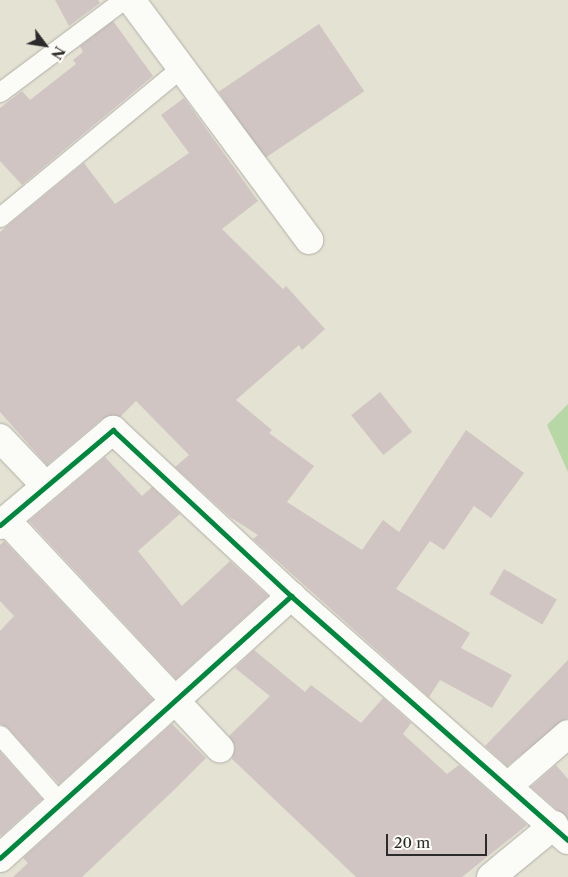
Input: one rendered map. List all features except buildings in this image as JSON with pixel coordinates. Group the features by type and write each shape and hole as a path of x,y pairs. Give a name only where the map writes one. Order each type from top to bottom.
{"street":[{"path":"131,0 309,240"},
{"path":"220,749 176,700 3,522 44,484 113,430 292,596 561,833 491,877"},
{"path":"0,438 44,484"},
{"path":"0,858 292,596"},
{"path":"508,786 568,734"}],"lane":[{"path":"0,92 123,0"},
{"path":"0,217 180,68"},
{"path":"0,735 61,804"}],"green space":[{"path":"568,404 568,472 547,425"}],"cycle path":[{"path":"0,525 113,430 291,596 568,840"},
{"path":"0,858 291,596"}]}
